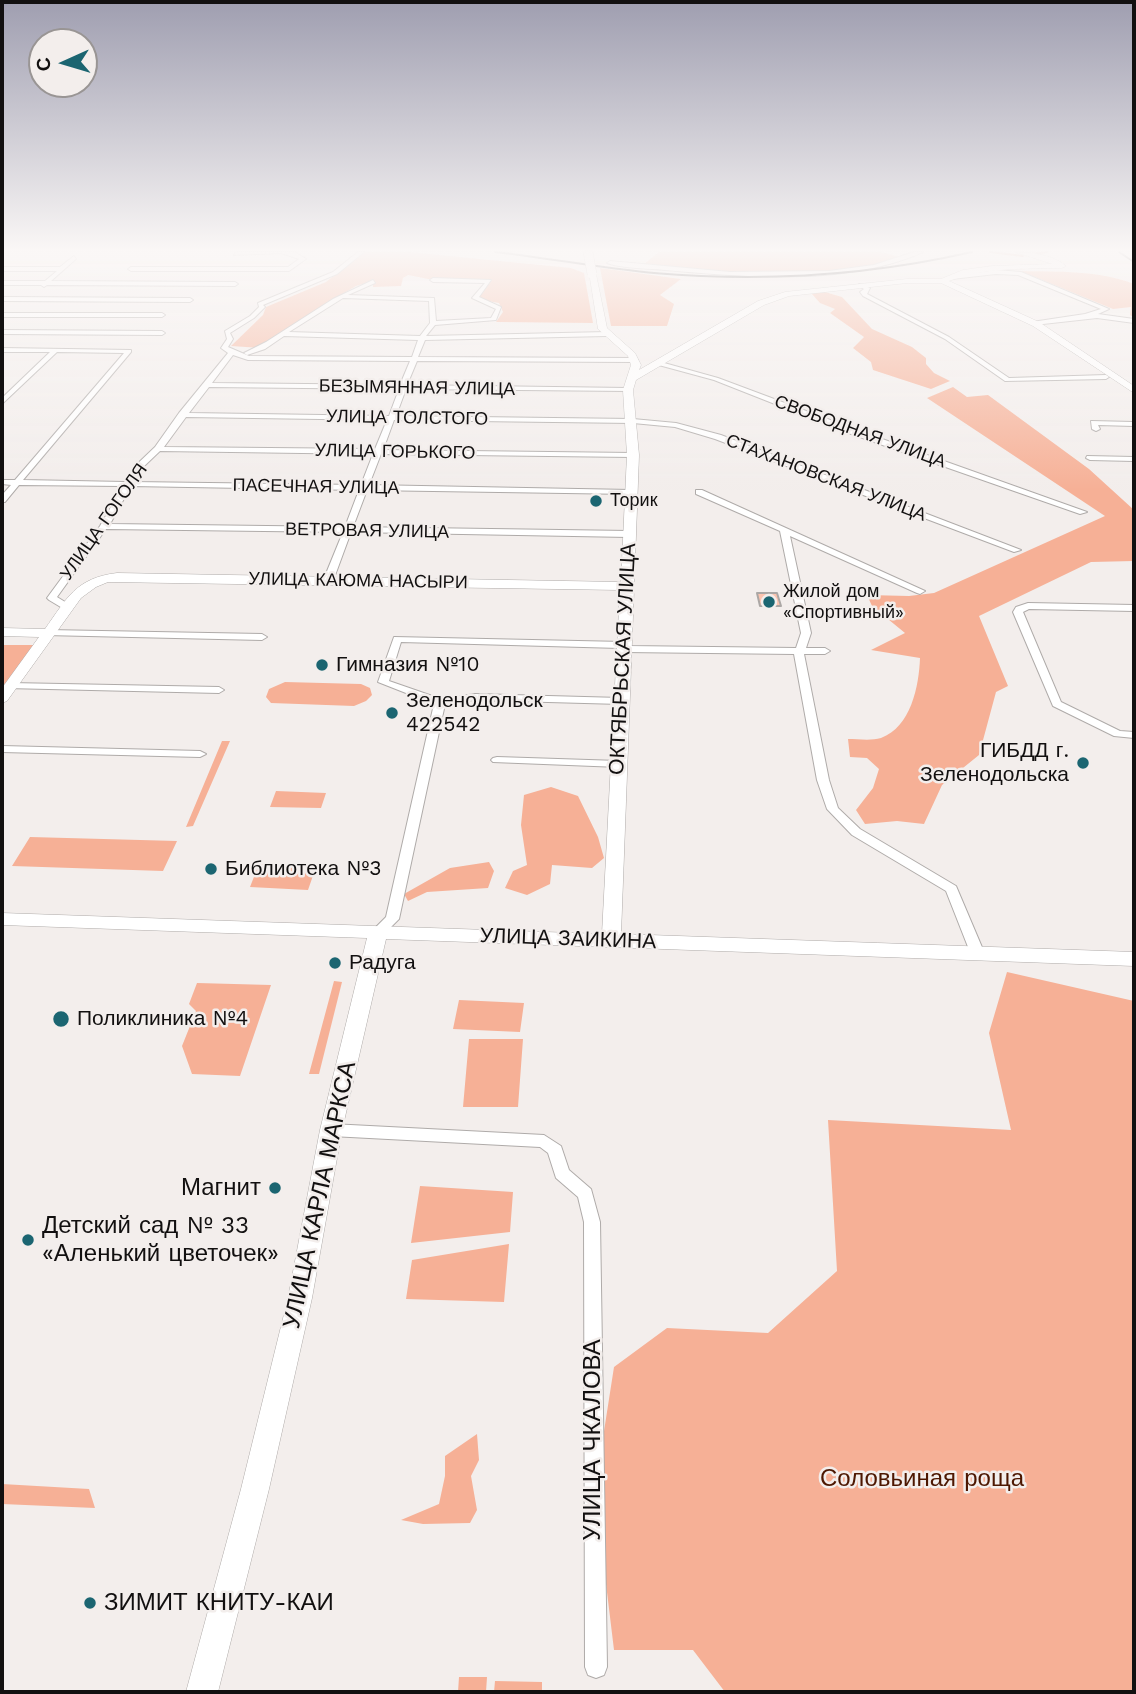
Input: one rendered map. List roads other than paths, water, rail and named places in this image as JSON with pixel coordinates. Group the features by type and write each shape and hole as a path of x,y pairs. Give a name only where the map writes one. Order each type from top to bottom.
{"main road":[{"path":"605,331 635,360"},
{"path":"630,384 657,363 714,331"},
{"path":"1047,331 1132,386"},
{"name":"СВОБОДНАЯ УЛИЦА","path":"635,360 657,363"},
{"name":"ОКТЯБРЬСКАЯ УЛИЦА","path":"611,941 633,455 630,384 635,360"},
{"name":"УЛИЦА КАЮМА НАСЫРИ","path":"91,583 119,577 627,586"},
{"name":"УЛИЦА ГОГОЛЯ","path":"6,692 67,607 83,588 91,583"},
{"path":"2,632 47,633"},
{"name":"УЛИЦА ЗАИКИНА","path":"2,919 977,952 1114,958 1134,962"},
{"name":"УЛИЦА КАРЛА МАРКСА","path":"202,1692 255,1489 300,1298 331,1130 378,932"}],"street":[{"path":"229,331 230,339 224,348 236,354 414,360 635,360"},
{"path":"236,354 267,347 288,331"},
{"path":"328,581 422,338 427,331"},
{"path":"934,331 1007,380 1106,377"},
{"path":"2,332 162,333"},
{"path":"284,334 422,338 607,334"},
{"path":"2,351 129,351 2,500"},
{"path":"2,402 55,351"},
{"name":"УЛИЦА ГОГОЛЯ","path":"67,607 52,598 104,526 136,470 158,449 205,385 236,354"},
{"name":"СВОБОДНАЯ УЛИЦА","path":"657,363 716,379 854,432 1083,512"},
{"name":"БЕЗЫМЯННАЯ УЛИЦА","path":"205,385 403,388 630,384"},
{"name":"УЛИЦА ТОЛСТОГО","path":"182,415 632,421"},
{"name":"СТАХАНОВСКАЯ УЛИЦА","path":"632,421 676,425 718,437 1017,550"},
{"path":"1096,429 1094,423 1134,424"},
{"name":"УЛИЦА ГОРЬКОГО","path":"158,449 633,455"},
{"path":"1090,458 1134,459"},
{"name":"ПАСЕЧНАЯ УЛИЦА","path":"2,482 631,492"},
{"path":"699,492 920,592"},
{"name":"ВЕТРОВАЯ УЛИЦА","path":"104,526 629,534"},
{"path":"784,530 806,633 800,650 823,780 833,809 856,832 951,889 977,952"},
{"path":"1134,608 1028,606 1018,612 1057,704 1118,734 1134,735"},
{"path":"47,633 262,637"},
{"path":"621,701 475,698 440,702 383,682 397,639 825,651"},
{"path":"6,692 219,690"},
{"name":"УЛИЦА КАРЛА МАРКСА","path":"378,932 392,919 440,702"},
{"path":"2,749 200,754"},
{"path":"497,760 619,764"},
{"path":"331,1130 544,1141 555,1150 562,1173 585,1194 592,1212"},
{"name":"УЛИЦА ЧКАЛОВА","path":"592,1212 596,1667"}],"place":[{"name":"Торик","path":"596,501"},
{"name":"Жилой дом «Спортивный»","path":"769,602"},
{"name":"Гимназия №10","path":"322,665"},
{"name":"Зеленодольск 422542","path":"392,713"},
{"name":"ГИБДД г. Зеленодольска","path":"1083,763"},
{"name":"Библиотека №3","path":"211,869"},
{"name":"Радуга","path":"335,963"},
{"name":"Поликлиника №4","path":"61,1019"},
{"name":"Магнит","path":"275,1188"},
{"name":"Детский сад № 33 «Аленький цветочек»","path":"28,1240"},
{"name":"ЗИМИТ КНИТУ-КАИ","path":"90,1603"}],"park label":[{"name":"Соловьиная роща","path":"922,1479"}]}
